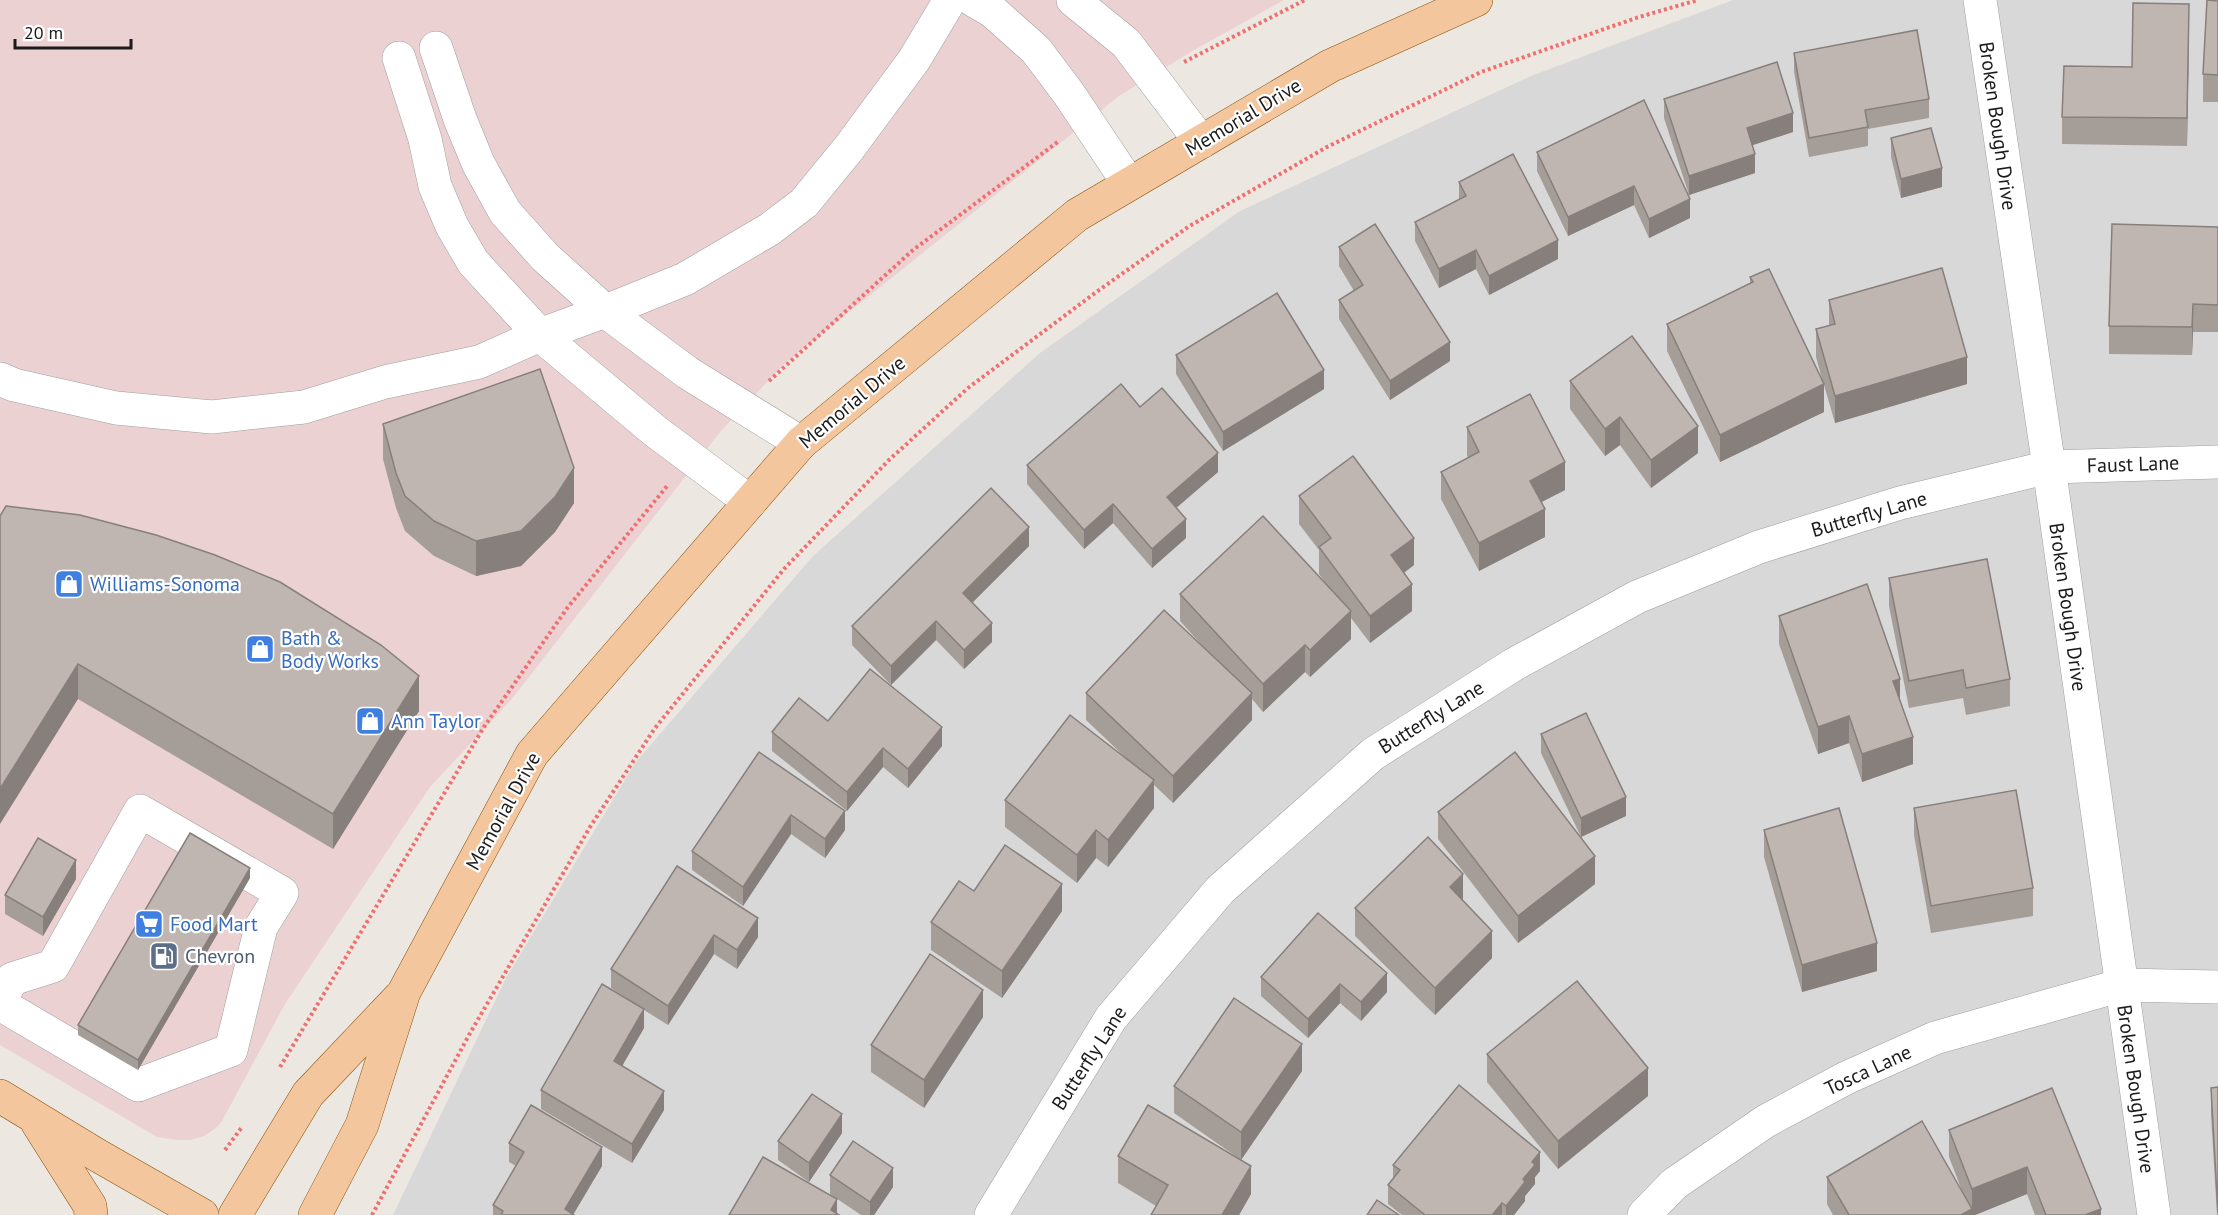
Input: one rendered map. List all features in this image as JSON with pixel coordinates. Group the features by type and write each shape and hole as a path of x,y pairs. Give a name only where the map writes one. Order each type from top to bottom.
{"main road":[{"name":"Memorial Drive","path":"315,1215 362,1125 404,992 532,754 801,443 1077,215 1330,66 1476,0"},
{"name":"Memorial Drive","path":"235,1215 308,1094 404,992"},
{"path":"0,1096 202,1215"},
{"path":"34,1118 90,1206 91,1215"}],"street":[{"path":"0,379 14,385 116,408 213,417 304,406 385,382 479,362 540,335 685,279 770,229 804,203 849,148 914,60 950,0"},
{"path":"973,0 992,11 1036,50 1069,94 1129,184"},
{"path":"1073,0 1126,43 1201,142"},
{"name":"Broken Bough Drive","path":"1980,0 2049,467 2154,1215"},
{"path":"436,48 460,119 478,163 505,212 545,257 605,311 688,373 801,443"},
{"path":"399,58 425,139 435,186 452,226 473,262 540,335 655,431 750,502"},
{"name":"Faust Lane","path":"2049,467 2218,462"},
{"name":"Butterfly Lane","path":"991,1215 1111,1018 1220,890 1373,754 1513,665 1637,597 1759,547 1900,503 2049,467"},
{"path":"140,811 282,893 261,927 231,1050 174,1073 138,1085 0,1002 12,979 53,966 140,811"},
{"name":"Tosca Lane","path":"1644,1215 1674,1185 1766,1121 1845,1078 1935,1038 2122,985 2218,987"}],"path":[{"path":"372,1215 469,1035 590,827 655,728 784,569 889,460 969,388 1095,293 1188,227 1327,147 1481,72 1639,16 1698,0"}],"shaded area":[{"path":"0,0 1284,0 1194,50 1119,96 784,364 721,431 511,700 430,787 285,1004 222,1121 204,1136 191,1140 178,1140 157,1137 0,1045"},
{"path":"1733,0 2218,0 2218,1215 393,1215 506,978 635,763 813,556 1040,353 1240,211 1531,76"}],"building":[{"path":"2207,0 2218,1 2218,75 2203,74"},
{"path":"2133,3 2189,4 2187,118 2062,117 2064,66 2132,67"},
{"path":"1917,30 1929,99 1865,110 1868,127 1809,138 1794,53"},
{"path":"1777,62 1793,113 1747,128 1755,154 1689,176 1664,99"},
{"path":"1644,100 1690,199 1649,219 1634,186 1568,217 1537,152"},
{"path":"1931,128 1942,168 1901,179 1891,138"},
{"path":"1513,154 1558,240 1489,276 1476,250 1439,269 1415,222 1466,196 1459,182"},
{"path":"1375,224 1450,342 1390,381 1339,300 1363,285 1339,247"},
{"path":"2112,224 2218,227 2218,305 2193,304 2192,327 2109,326"},
{"path":"1942,268 1967,357 1835,396 1816,329 1835,324 1829,300"},
{"path":"1769,269 1824,384 1720,435 1667,324 1753,282 1750,277"},
{"path":"1277,293 1324,370 1223,432 1176,355"},
{"path":"1632,336 1698,426 1651,460 1620,417 1605,429 1570,381"},
{"path":"540,369 574,468 555,497 521,531 476,541 434,521 405,496 396,473 383,424"},
{"path":"1121,384 1140,407 1162,388 1218,453 1167,497 1186,519 1152,549 1113,504 1084,530 1027,465"},
{"path":"1530,394 1565,462 1530,481 1545,509 1479,543 1441,472 1479,452 1467,427"},
{"path":"1353,456 1414,538 1391,555 1412,584 1370,616 1319,547 1331,538 1299,496"},
{"path":"991,488 1029,527 963,593 992,623 964,650 936,621 891,666 852,626"},
{"path":"6,506 80,515 156,535 215,555 280,582 381,645 419,676 333,814 78,664 0,789 0,516"},
{"path":"1263,516 1351,611 1310,650 1305,645 1263,684 1180,594"},
{"path":"1987,559 2010,679 1966,688 1963,670 1909,681 1889,578"},
{"path":"1867,584 1900,679 1893,681 1913,737 1862,754 1849,716 1818,727 1779,616"},
{"path":"1164,610 1252,693 1173,776 1086,693"},
{"path":"870,669 942,727 908,769 883,748 847,792 772,732 799,698 828,721"},
{"path":"1586,713 1626,797 1581,818 1541,734"},
{"path":"1070,715 1154,780 1108,840 1096,830 1077,855 1005,800"},
{"path":"759,752 845,811 825,839 791,815 743,887 692,851"},
{"path":"1515,752 1595,856 1518,916 1438,812"},
{"path":"2016,790 2033,888 1931,906 1914,808"},
{"path":"1839,808 1877,943 1802,965 1764,830"},
{"name":"Chevron","path":"190,833 250,868 138,1060 78,1025"},
{"path":"1428,837 1463,874 1450,887 1492,931 1435,988 1355,908"},
{"path":"38,838 76,860 43,917 5,895"},
{"path":"1005,845 1062,884 1002,971 931,922 959,881 974,891"},
{"path":"677,866 758,918 737,950 714,935 668,1006 611,969"},
{"path":"1318,913 1387,973 1361,1002 1340,984 1308,1019 1261,977"},
{"path":"930,954 983,990 924,1080 871,1045"},
{"path":"1577,981 1648,1068 1558,1141 1487,1054"},
{"path":"602,984 644,1009 614,1061 664,1091 632,1144 541,1090"},
{"path":"1234,998 1302,1044 1241,1132 1174,1086"},
{"path":"1459,1085 1540,1152 1532,1162 1535,1165 1523,1179 1525,1182 1506,1206 1502,1203 1493,1214 1495,1215 1425,1215 1388,1185 1400,1170 1393,1165"},
{"path":"2218,1087 2218,1213 2211,1088"},
{"path":"2052,1088 2101,1209 2085,1215 2046,1215 2027,1167 1972,1189 1949,1130"},
{"path":"812,1094 842,1114 809,1163 778,1141"},
{"path":"531,1105 602,1147 565,1209 574,1215 501,1215 503,1211 493,1205 524,1152 509,1143"},
{"path":"1148,1105 1251,1166 1222,1215 1151,1215 1168,1185 1118,1156"},
{"path":"1922,1121 1972,1209 1961,1215 1849,1215 1827,1177"},
{"path":"853,1141 893,1168 870,1202 830,1175"},
{"path":"763,1157 837,1199 831,1210 839,1215 729,1215"},
{"path":"1377,1200 1399,1215 1367,1215"}],"place":[{"name":"Williams-Sonoma","path":"69,584"},
{"name":"Bath & Body Works","path":"260,649"},
{"name":"Ann Taylor","path":"370,721"},
{"name":"Food Mart","path":"149,924"},
{"name":"Chevron","path":"164,956"}]}
